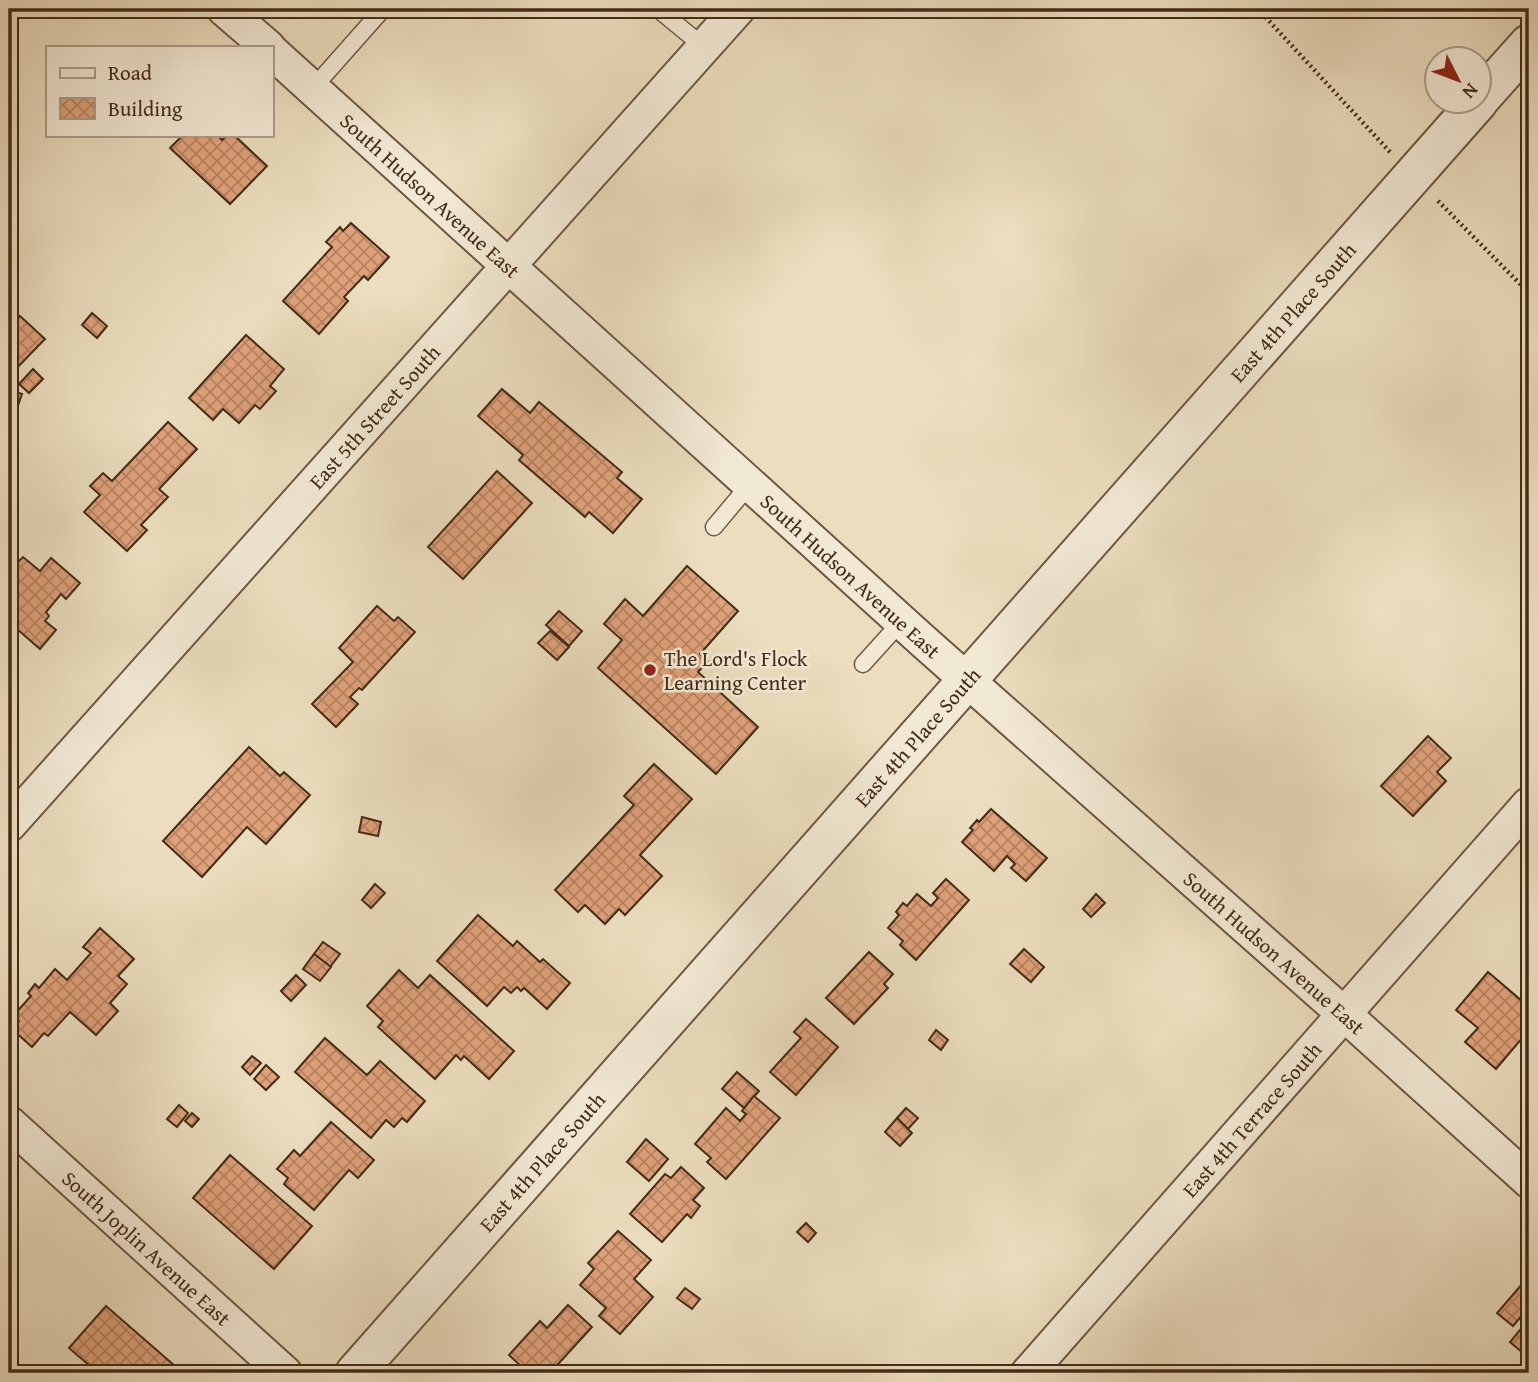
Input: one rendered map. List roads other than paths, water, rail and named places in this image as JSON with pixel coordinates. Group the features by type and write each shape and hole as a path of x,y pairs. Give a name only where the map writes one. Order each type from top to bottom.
{"street":[{"name":"South Hudson Avenue East","path":"224,9 266,46"},
{"name":"East 5th Street South","path":"9,825 738,9"},
{"name":"East 4th Place South","path":"1492,85 1529,44"},
{"name":"South Hudson Avenue East","path":"273,53 901,622 1529,1181"},
{"name":"East 4th Place South","path":"355,1373 1465,116"},
{"name":"East 4th Terrace South","path":"1028,1373 1529,804"},
{"name":"South Joplin Avenue East","path":"9,1123 285,1373"}],"lane":[{"path":"313,88 383,9"},
{"path":"659,9 704,47"},
{"path":"714,527 750,484"},
{"path":"863,664 901,622"}],"place":[{"name":"The Lord's Flock Learning Center","path":"650,670"}]}
